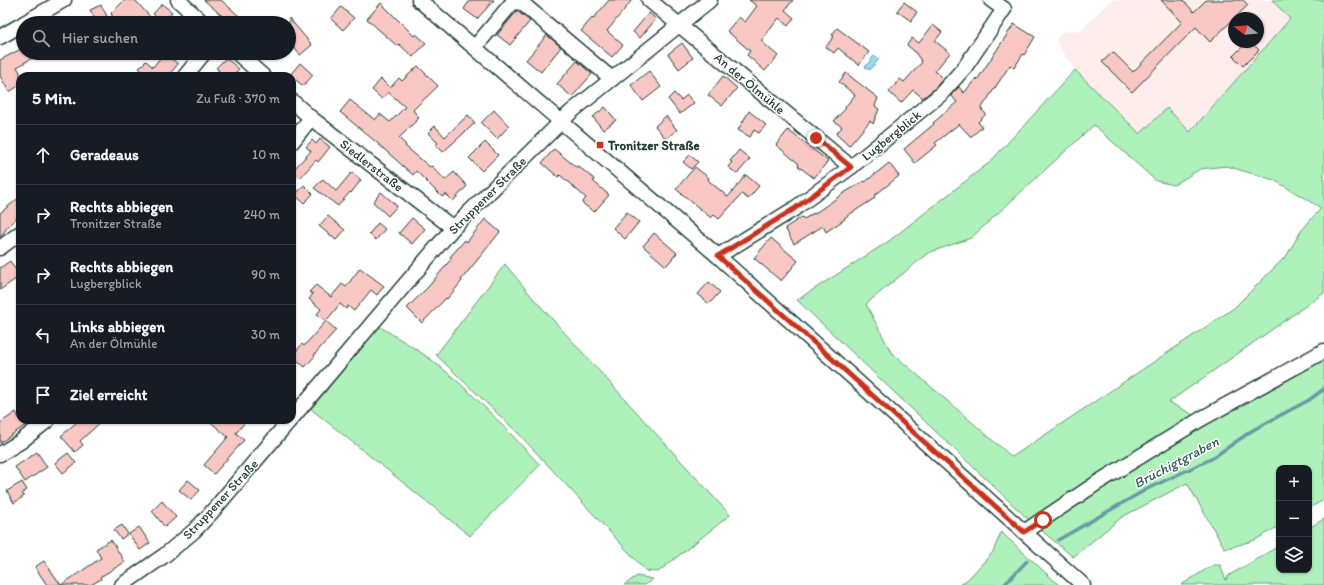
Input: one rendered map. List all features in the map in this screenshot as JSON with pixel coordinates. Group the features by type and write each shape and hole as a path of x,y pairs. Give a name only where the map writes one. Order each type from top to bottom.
{"street":[{"path":"36,16 64,0"},
{"path":"178,0 195,16"},
{"path":"419,0 718,256 1083,585"},
{"name":"An der Ölmühle","path":"649,0 851,167"},
{"name":"Struppener Straße","path":"296,413 453,228 561,121 710,0"},
{"name":"Lugbergblick","path":"718,256 794,209 851,167 940,95 965,67 1004,9 991,0"},
{"path":"475,47 512,3 518,2 523,4 612,79"},
{"path":"0,37 16,28"},
{"path":"188,72 198,60"},
{"path":"245,60 258,72"},
{"name":"Siedlerstraße","path":"296,105 311,118 453,228"},
{"path":"296,137 311,118"},
{"path":"0,248 16,236"},
{"path":"1024,532 1097,483 1201,419 1324,350"},
{"path":"0,454 20,442 43,424"},
{"name":"Struppener Straße","path":"122,585 165,555 194,531 287,424"}],"shaded area":[{"path":"1111,0 1272,0 1290,18 1264,48 1264,12 1228,12 1228,48 1264,48 1190,132 1140,134 1075,70 1056,41 1061,32 1081,30"}],"green space":[{"path":"1272,0 1324,0 1324,293 1169,402 1201,419 1324,351 1324,500 1312,506 1312,465 1276,465 1276,528 1255,540 1225,549 1187,483 1122,517 1073,557 1029,520 797,300 889,241 990,162 1075,70 1140,134 1167,108 1190,132 1290,19","holes":["1094,125 1156,181 1174,185 1200,169 1227,166 1274,180 1321,208 1301,231 1287,255 1234,308 1012,457 891,352 866,304 928,253 971,238"]},
{"path":"505,264 533,298 730,515 658,572 646,571 519,434 436,355"},
{"path":"379,326 433,361 461,385 540,465 470,536 311,409"},
{"path":"1324,519 1324,585 1181,585 1213,565 1220,565 1226,580 1228,576 1276,548 1276,573 1312,573 1312,526"},
{"path":"1001,532 1059,585 960,585 969,578 993,552"},
{"path":"637,576 653,579 645,585 624,585"}],"water":[{"path":"874,56 879,59 870,70 865,67"}],"building":[{"path":"125,0 135,0 149,16 112,16 111,13"},
{"path":"204,0 221,0 239,16 222,16"},
{"path":"470,0 494,0 477,19 464,9"},
{"path":"609,0 632,0 607,31 623,45 612,57 581,31"},
{"path":"749,0 793,0 785,10 794,18 788,26 779,18 761,41 778,56 765,71 747,55 750,51 727,31 739,17 745,22 757,6"},
{"path":"1161,0 1183,0 1194,12 1206,0 1243,0 1248,5 1241,12 1228,12 1228,24 1210,42 1196,27 1132,92 1102,62 1113,52 1133,72 1182,22"},
{"path":"904,2 917,12 911,21 897,11"},
{"path":"381,3 414,36 416,34 426,43 413,57 399,44 397,46 367,19"},
{"path":"162,4 172,12 169,16 155,16 153,14"},
{"path":"101,5 107,16 93,16 90,10"},
{"path":"341,7 354,18 343,30 331,19"},
{"path":"517,11 530,21 510,45 497,35"},
{"path":"649,13 656,19 640,38 633,32"},
{"path":"1014,24 1035,37 1014,68 1010,65 981,109 986,114 978,122 982,127 971,137 959,124 935,143 937,145 915,163 904,149 957,102 951,95 959,87 964,93 976,78 977,80"},
{"path":"933,25 942,32 935,41 950,53 935,71 943,79 923,98 913,90 901,103 889,92 900,79 904,82 922,62 914,51 907,45 912,38 919,43"},
{"path":"296,26 312,45 300,55 296,50"},
{"path":"837,28 869,52 859,65 838,48 834,53 826,47 834,36 832,35"},
{"path":"547,35 561,47 541,72 526,60"},
{"path":"682,43 693,58 679,69 668,54"},
{"path":"1241,48 1257,48 1259,50 1243,66 1233,56"},
{"path":"16,52 16,60 29,60 17,67 20,72 16,72 16,88 9,92 0,76 0,60"},
{"path":"158,60 173,60 178,64 171,72 143,72 139,68 146,61 153,67"},
{"path":"224,60 228,60 239,69 236,72 217,72 219,70 216,68"},
{"path":"577,61 592,74 572,97 557,84"},
{"path":"300,63 313,75 303,86 296,80 296,72 292,72"},
{"path":"418,66 438,86 413,110 419,118 399,138 406,145 405,146 430,167 432,166 445,180 454,172 467,186 453,201 446,194 442,197 416,171 413,175 340,112 350,100 375,120 380,114 390,122 405,107 388,92 382,99 372,90 381,79 390,88 399,78 402,81"},
{"path":"649,71 661,87 643,101 631,85"},
{"path":"846,73 878,98 875,106 879,109 873,124 870,121 849,146 836,134 842,127 834,121 855,95 839,82"},
{"path":"723,76 737,88 722,106 708,95"},
{"path":"674,93 681,100 687,95 694,103 680,114 668,99"},
{"path":"605,107 616,120 603,130 593,117"},
{"path":"494,110 509,126 497,139 481,123"},
{"path":"749,111 766,125 759,133 754,130 750,137 738,130"},
{"path":"468,115 475,123 443,152 436,145 438,143 428,133 435,126 445,137"},
{"path":"666,116 677,130 666,139 655,126"},
{"path":"788,130 828,161 814,178 798,166 799,164 776,145"},
{"path":"320,139 330,147 318,162 316,160 300,178 296,174 296,167 311,151 306,147 312,140 316,144"},
{"path":"485,142 498,155 482,171 469,158"},
{"path":"554,149 594,179 593,181 609,195 594,212 582,203 586,198 560,175 558,177 542,163"},
{"path":"739,150 750,159 737,174 728,167 732,162 730,161"},
{"path":"690,155 698,162 691,169 683,162"},
{"path":"889,163 899,176 874,196 875,198 844,218 845,219 826,232 823,226 794,244 785,228 802,217 804,219 814,214 844,193 864,181 865,182"},
{"path":"695,167 709,178 708,180 728,197 746,175 759,186 748,199 742,194 719,219 714,215 711,218 676,189"},
{"path":"352,172 361,180 338,206 314,188 323,179 336,191"},
{"path":"304,185 313,194 304,203 296,196"},
{"path":"381,192 397,206 388,216 373,202"},
{"path":"16,200 16,219 0,237 0,213"},
{"path":"627,212 639,222 625,239 613,228"},
{"path":"328,216 345,230 336,240 319,226"},
{"path":"412,218 425,229 412,244 399,233"},
{"path":"485,219 500,232 447,299 446,298 422,323 407,308 429,286 452,258 450,257 465,240 467,242"},
{"path":"378,223 385,229 376,240 369,234"},
{"path":"654,233 677,253 666,266 643,246"},
{"path":"771,238 798,261 781,281 754,258"},
{"path":"10,261 16,270 16,279 0,290 0,268"},
{"path":"360,268 384,286 377,295 371,290 354,311 348,306 346,309 340,304 326,321 317,314 321,309 309,299 313,294 309,292 316,285 331,297 342,284 346,287"},
{"path":"709,282 720,292 709,304 698,294"},
{"path":"326,321 336,330 305,367 296,359 296,351 302,344 304,346"},
{"path":"16,412 16,424 27,424 0,443 0,423"},
{"path":"74,424 99,424 80,441 83,445 75,452 61,436"},
{"path":"213,424 244,424 236,433 244,440 214,474 204,465 228,437"},
{"path":"37,452 47,467 25,482 15,467"},
{"path":"68,453 76,463 63,473 55,463"},
{"path":"188,480 200,490 191,500 179,490"},
{"path":"22,482 27,490 22,493 24,496 14,503 7,491"},
{"path":"162,501 176,517 165,527 152,511"},
{"path":"122,525 128,534 121,539 114,530"},
{"path":"139,527 150,543 140,550 129,534"},
{"path":"111,540 125,562 100,577 101,579 91,585 61,585 101,558 96,549"},
{"path":"44,561 61,585 47,585 35,567"}],"waterway":[{"name":"Brüchigtgraben","path":"1058,540 1147,489 1211,459 1253,430 1309,400 1324,389"},
{"name":"Brüchigtgraben","path":"1004,585 1027,561"}],"place":[{"name":"Tronitzer Straße","path":"600,145"}],"route":[{"path":"816,138 851,167 794,209 718,256 1024,532 1043,520"}]}
